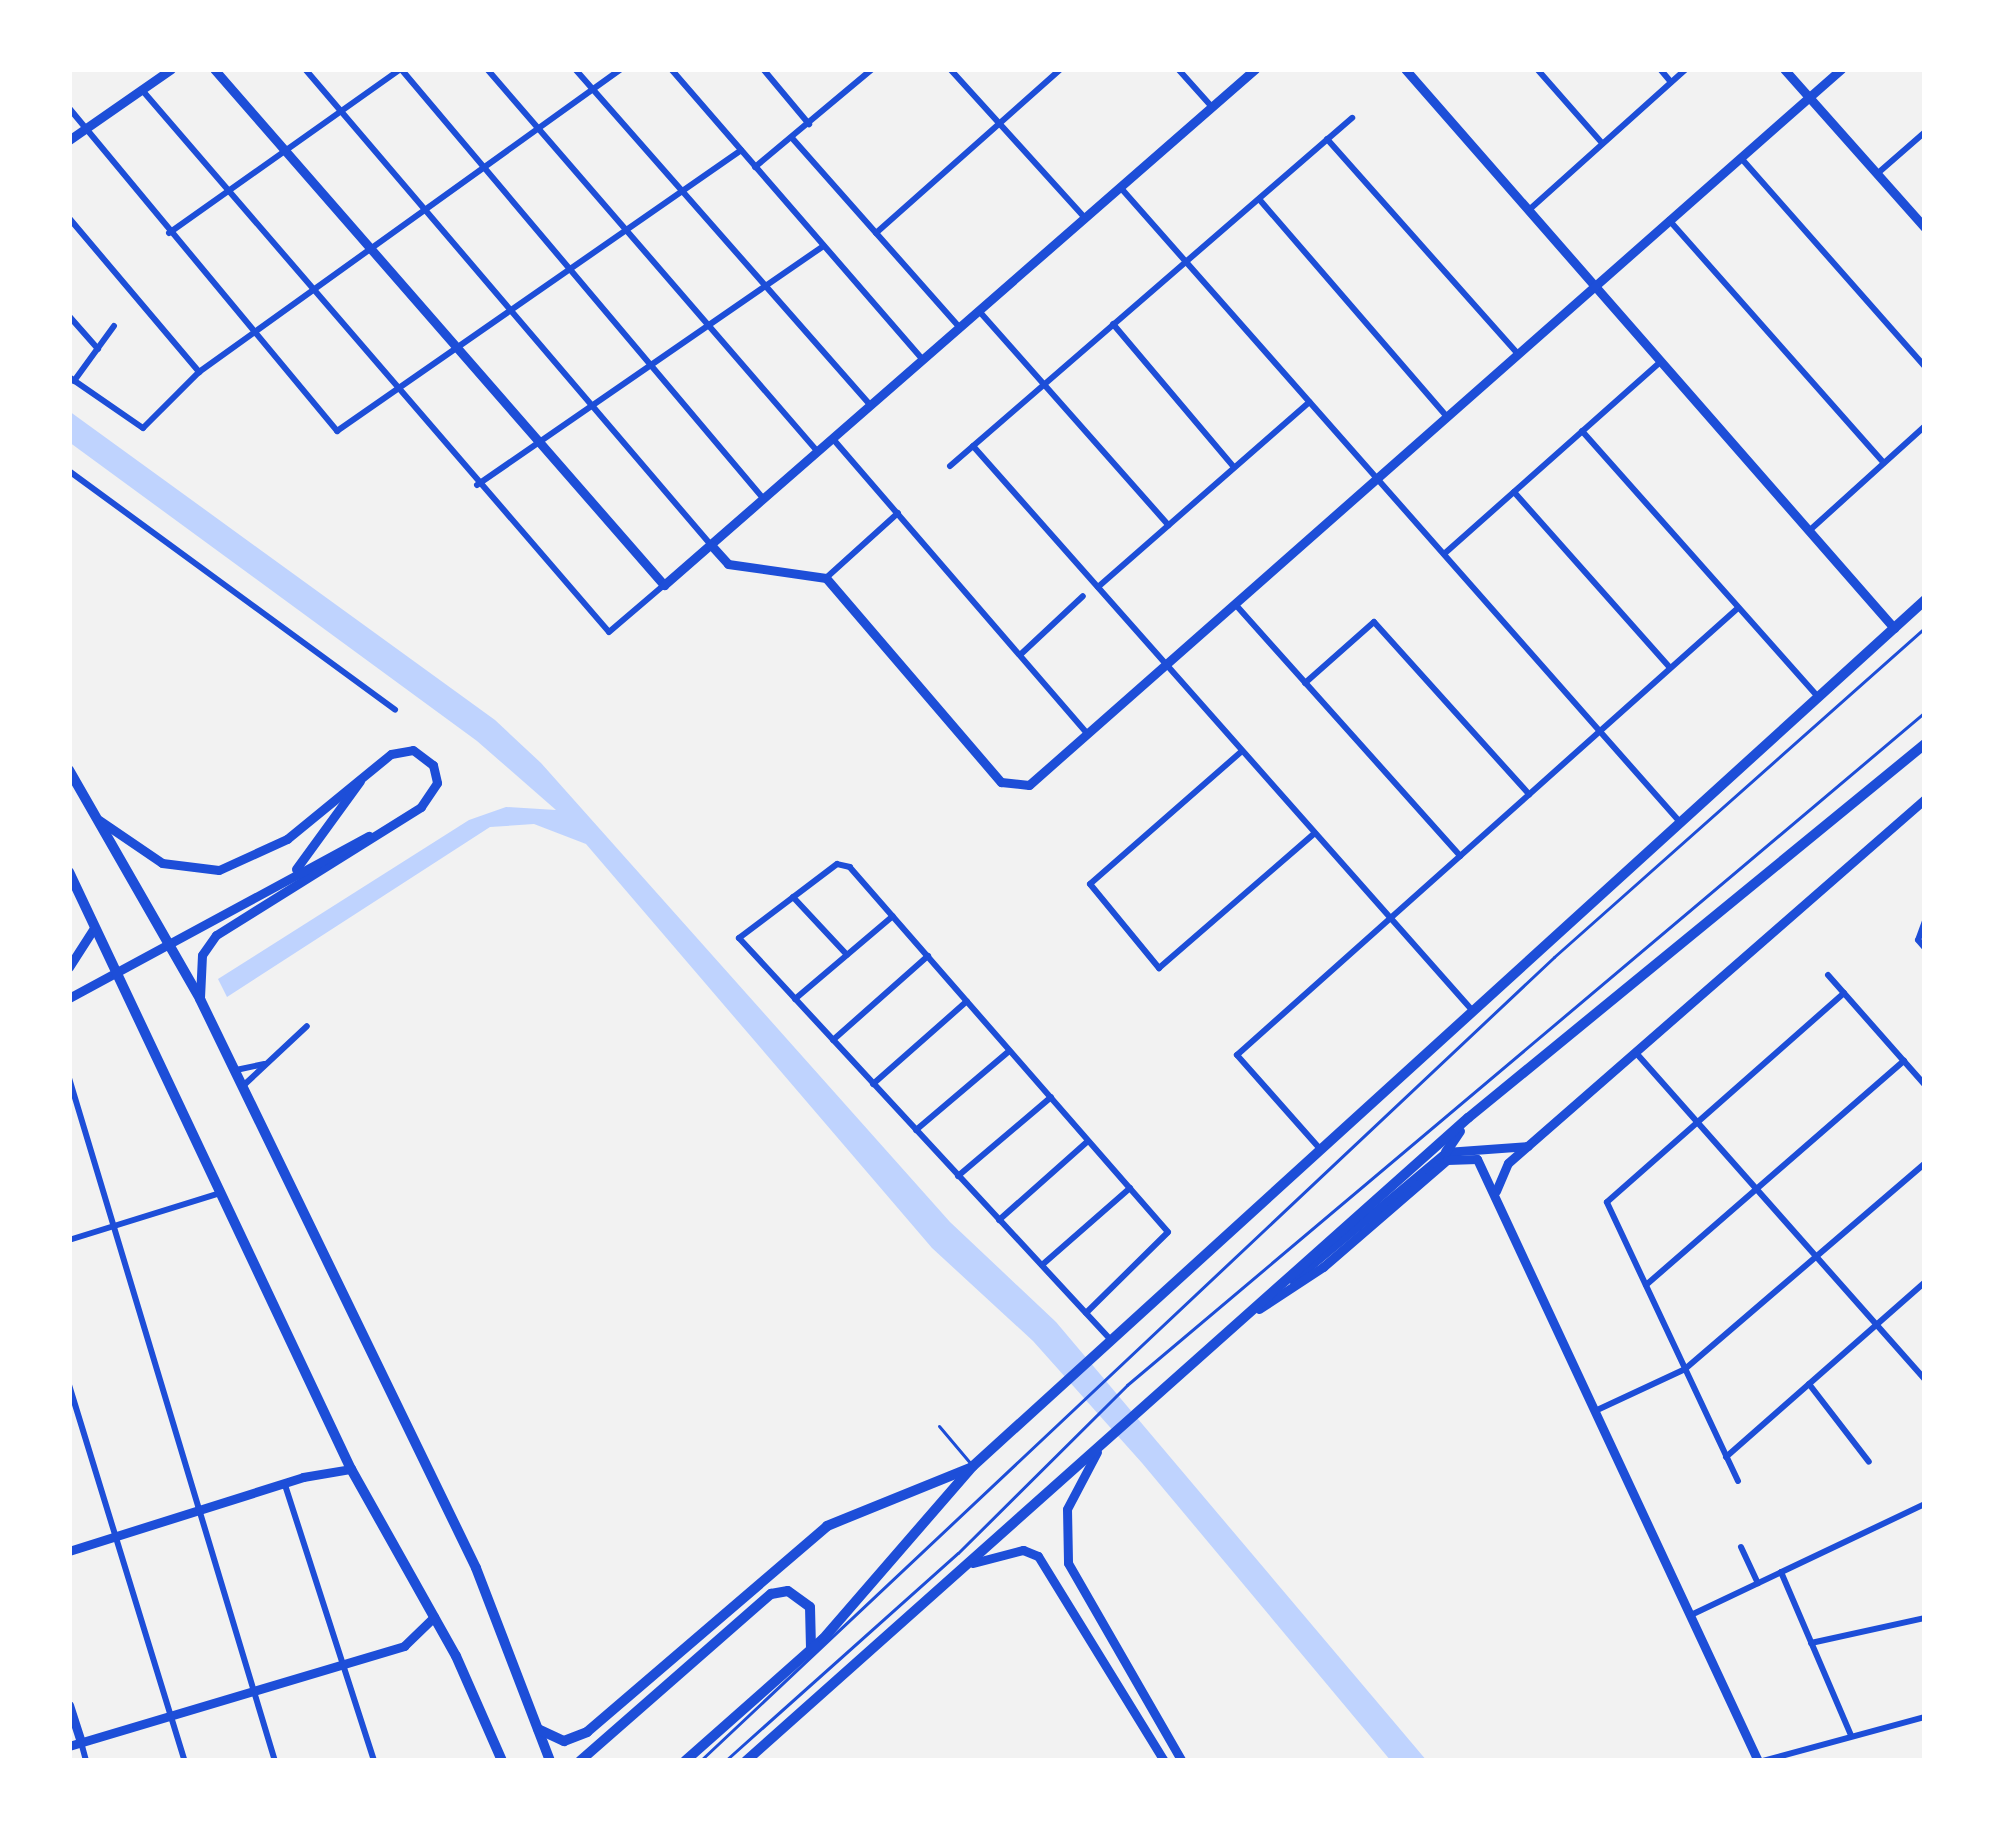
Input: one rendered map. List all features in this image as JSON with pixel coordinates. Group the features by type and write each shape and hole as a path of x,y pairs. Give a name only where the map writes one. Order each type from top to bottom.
{"main road":[{"path":"685,1761 763,1700 973,1466 1925,600"},
{"path":"746,1761 1468,1118 1925,744"},
{"path":"69,770 200,999 492,1602 550,1761"},
{"path":"69,872 350,1469 434,1617 502,1761"},
{"path":"1446,1152 1468,1118"},
{"path":"538,1729 564,1741 586,1732 827,1526 973,1466"},
{"path":"580,1761 771,1594 788,1591 810,1606 811,1649"}],"street":[{"path":"69,140 172,69"},
{"path":"214,69 664,585"},
{"path":"305,69 728,564 826,578 1001,782 1019,788 1088,734 1841,69"},
{"path":"169,233 401,69 764,499"},
{"path":"487,69 818,452"},
{"path":"575,69 871,406"},
{"path":"114,326 71,379 136,428 148,426 199,372 621,69"},
{"path":"670,69 923,360"},
{"path":"763,69 809,124"},
{"path":"856,69 862,77"},
{"path":"755,166 872,69"},
{"path":"950,69 1085,218"},
{"path":"876,232 1061,69"},
{"path":"1178,69 1212,107"},
{"path":"142,90 393,389 609,632 1255,69"},
{"path":"1405,69 1894,628"},
{"path":"1537,69 1603,144"},
{"path":"1660,69 1671,82"},
{"path":"1530,209 1686,69"},
{"path":"1784,69 1925,228"},
{"path":"69,109 338,431 741,150"},
{"path":"950,466 1352,118"},
{"path":"1877,174 1925,132"},
{"path":"792,138 960,328"},
{"path":"1327,139 1518,354"},
{"path":"1741,158 1925,367"},
{"path":"1120,188 1679,820"},
{"path":"1258,199 1447,417"},
{"path":"69,218 199,372"},
{"path":"1670,220 1884,463"},
{"path":"477,485 824,245"},
{"path":"979,311 1168,525"},
{"path":"69,316 98,349"},
{"path":"1114,324 1234,467"},
{"path":"1444,554 1662,360"},
{"path":"1098,587 1309,402"},
{"path":"1810,530 1925,426"},
{"path":"1582,431 1816,696"},
{"path":"833,439 1088,734"},
{"path":"974,446 1472,1010"},
{"path":"69,471 395,710"},
{"path":"1514,492 1670,668"},
{"path":"826,578 898,513"},
{"path":"1020,655 1083,596"},
{"path":"1235,604 1460,856"},
{"path":"1321,1150 1237,1055 1738,608"},
{"path":"1305,683 1374,622 1529,794"},
{"path":"99,820 162,863 219,870 287,838 372,768 403,750 433,765 434,793 406,818 216,935 202,955 200,999"},
{"path":"1242,751 1090,884 1159,968 1315,833"},
{"path":"282,884 372,768"},
{"path":"1496,1196 1499,1174 1528,1146 1925,799"},
{"path":"69,998 406,818"},
{"path":"1086,1313 1170,1234 843,862 739,938 1110,1340"},
{"path":"793,897 847,955"},
{"path":"795,999 893,916"},
{"path":"1925,921 1918,940 1925,948"},
{"path":"69,967 94,928"},
{"path":"833,1040 928,956"},
{"path":"1828,975 1925,1085"},
{"path":"1738,1481 1607,1202 1844,993"},
{"path":"873,1084 967,1001"},
{"path":"242,1086 307,1026"},
{"path":"916,1130 1010,1050"},
{"path":"1637,1054 1925,1380"},
{"path":"1646,1286 1904,1060"},
{"path":"234,1070 267,1063"},
{"path":"69,1078 275,1761"},
{"path":"958,1175 1051,1097"},
{"path":"999,1220 1088,1141"},
{"path":"1232,1325 1446,1152 1528,1146"},
{"path":"1232,1325 1310,1277 1447,1160 1472,1157 1496,1196 1761,1761 1925,1718"},
{"path":"1595,1411 1685,1369 1925,1163"},
{"path":"1041,1266 1130,1188"},
{"path":"69,1240 220,1193"},
{"path":"1726,1456 1925,1282"},
{"path":"1809,1384 1868,1462"},
{"path":"69,1385 185,1761"},
{"path":"1105,1438 1073,1490 1064,1549 1183,1761"},
{"path":"69,1552 284,1483 350,1469"},
{"path":"284,1483 374,1761"},
{"path":"1690,1615 1925,1504"},
{"path":"1742,1547 1758,1583"},
{"path":"973,1563 1023,1550 1038,1556 1164,1761"},
{"path":"1781,1572 1851,1735"},
{"path":"73,1746 415,1641 434,1617"},
{"path":"1810,1644 1925,1618"},
{"path":"69,1705 72,1761"},
{"path":"73,1746 86,1761"}],"lane":[{"path":"700,1761 1554,957 1925,628"},
{"path":"725,1761 958,1553 1127,1385 1925,712"},
{"path":"939,1426 973,1466"}],"water":[{"path":"69,411 495,720 541,763 950,1222 1056,1322 1427,1761 1391,1761 1142,1463 1033,1341 932,1248 586,844 534,824 490,827 227,997 218,979 469,820 506,807 556,810 477,741 69,442"}]}
